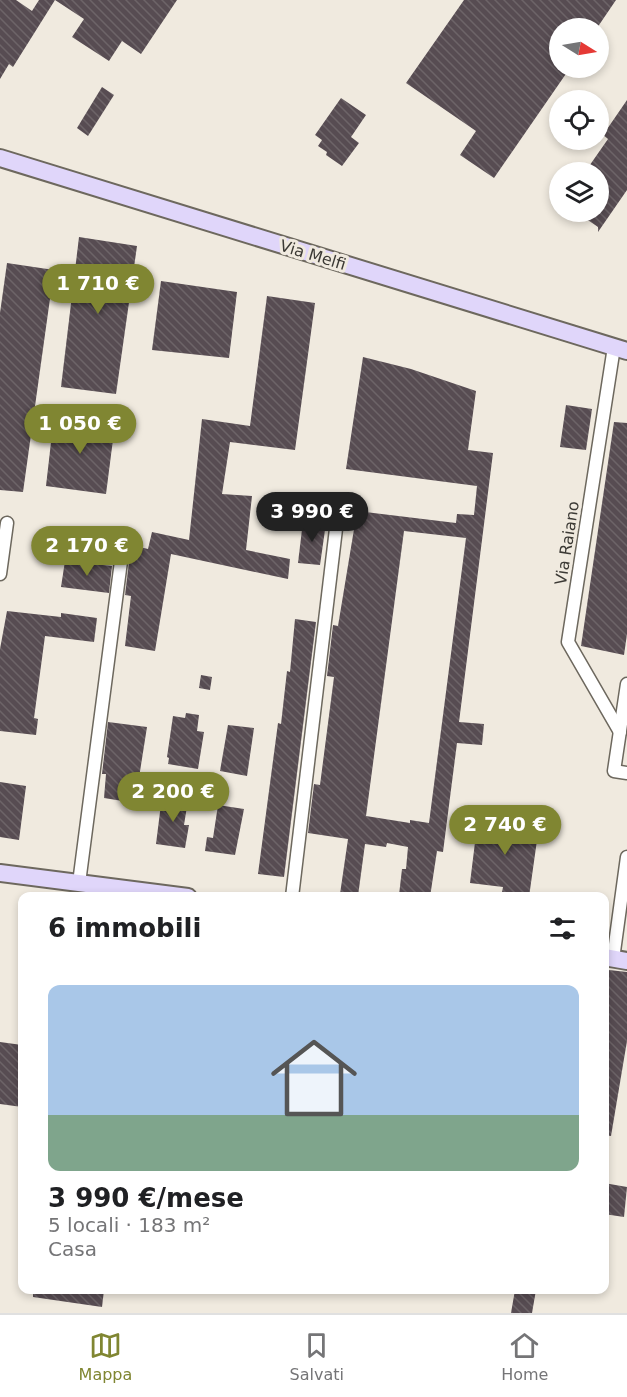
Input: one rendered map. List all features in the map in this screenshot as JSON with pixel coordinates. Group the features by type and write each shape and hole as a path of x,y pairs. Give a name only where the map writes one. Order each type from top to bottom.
{"main road":[{"name":"Via Melfi","path":"0,158 621,349"},
{"path":"0,873 149,892"}],"street":[{"name":"Via Raiano","path":"620,732 568,642 621,349"},
{"path":"293,892 338,512"},
{"path":"0,574 7,523"},
{"path":"78,883 123,546"},
{"path":"627,684 614,771 627,773"},
{"path":"615,959 627,857"}],"building":[{"path":"0,0 16,0 32,11 39,0 55,0 13,67 9,64 0,79"},
{"path":"55,0 177,0 141,54 122,41 109,61 72,37 84,19"},
{"path":"464,0 616,0 604,18 549,18 549,78 563,78 555,90 549,90 549,98 494,178 460,155 476,131 406,83"},
{"path":"102,87 114,95 88,136 77,128"},
{"path":"341,98 366,115 351,137 359,143 342,166 318,146 322,140 315,135"},
{"path":"627,100 627,190 609,216 609,162 592,162 600,150 609,150 609,126"},
{"path":"591,222 605,222 598,232 598,227"},
{"path":"79,237 137,246 116,394 61,387"},
{"path":"7,263 54,270 23,492 0,490 0,313"},
{"path":"161,281 237,292 229,358 152,350"},
{"path":"267,296 315,303 295,450 230,442 222,494 252,496 246,550 290,559 288,579 171,554 155,651 125,646 131,596 125,595 131,545 148,549 152,532 189,540 202,419 250,426"},
{"path":"363,357 411,369 476,391 468,450 493,453 459,722 484,724 482,745 457,743 443,852 437,851 431,892 399,892 402,869 406,869 408,847 387,843 386,847 365,844 359,892 340,892 348,839 308,833 314,784 320,785 334,677 327,676 333,625 338,626 357,511 456,523 457,514 474,515 477,486 346,469","holes":["404,531 466,538 429,823 410,820 410,823 366,816"]},
{"path":"566,405 592,409 586,450 560,447"},
{"path":"54,416 115,424 106,494 46,486"},
{"path":"614,422 627,423 627,634 624,655 581,646"},
{"path":"303,521 326,523 320,565 298,563"},
{"path":"65,561 112,566 109,593 61,587"},
{"path":"7,611 61,617 61,613 97,618 94,642 45,636 34,718 38,719 36,735 0,731 0,649"},
{"path":"295,619 316,622 284,877 258,874 278,723 281,724 287,671 290,672"},
{"path":"201,675 212,677 210,690 199,688"},
{"path":"186,713 199,715 197,731 204,732 198,769 168,764 173,716 185,718"},
{"path":"108,722 147,727 135,803 104,798 106,774 102,774"},
{"path":"228,725 254,728 247,776 220,771"},
{"path":"0,782 26,786 19,840 0,837"},
{"path":"162,796 188,800 184,825 189,825 185,848 156,844"},
{"path":"218,805 244,809 235,855 205,851 207,837 213,838"},
{"path":"478,818 539,826 530,892 502,892 503,887 470,883"},
{"path":"609,970 627,972 627,1041 611,1136 609,1136"},
{"path":"0,1042 18,1044 18,1106 0,1104"},
{"path":"609,1184 627,1187 624,1217 609,1215"},
{"path":"33,1294 104,1294 102,1307 33,1297"},
{"path":"514,1294 535,1294 532,1313 511,1313"}]}
